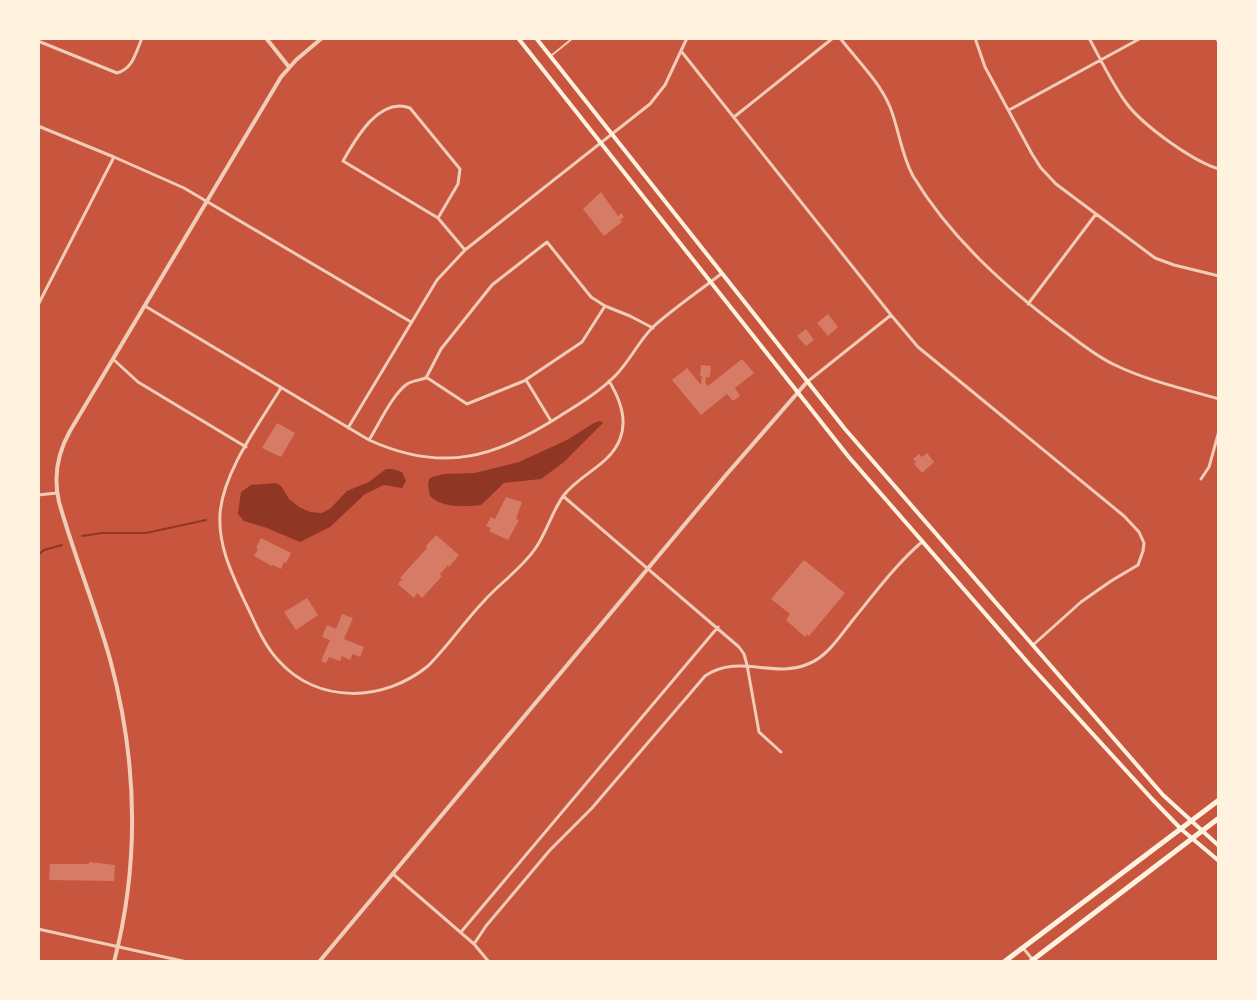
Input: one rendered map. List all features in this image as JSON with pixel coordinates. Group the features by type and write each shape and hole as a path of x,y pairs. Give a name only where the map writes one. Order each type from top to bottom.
{"main road":[{"path":"518,38 797,393 923,541 1029,664 1181,829 1219,861"},
{"path":"536,38 861,448 1163,795 1219,846"},
{"path":"1004,962 1219,800"},
{"path":"1033,961 1219,818"}],"street":[{"path":"38,41 117,73 130,67 142,38"},
{"path":"266,38 289,67"},
{"path":"114,962 127,901 132,847 133,813 128,750 110,661 57,493 56,469 61,448 281,77 322,38"},
{"path":"348,428 437,280 454,260 650,104 669,77 687,38"},
{"path":"734,117 833,38"},
{"path":"840,38 881,89 893,115 908,166 942,217 981,262 1028,304 1113,365 1219,399"},
{"path":"975,38 985,67 1032,154 1048,176 1155,258 1219,276"},
{"path":"1089,38 1135,113 1178,147 1219,169"},
{"path":"1009,110 1141,38"},
{"path":"681,51 891,315 930,358 1124,516 1139,532 1144,543 1138,565 1081,602 1033,645"},
{"path":"438,218 458,184 460,169 408,107 394,107 367,123 343,161 438,218 465,250"},
{"path":"38,126 168,180 411,322"},
{"path":"38,305 114,157"},
{"path":"1028,304 1096,214"},
{"path":"369,440 391,403 410,382 426,377 441,349 492,285 547,242 591,297 653,328"},
{"path":"145,306 369,440 411,455 463,457 498,449 552,421 609,381 653,328 721,274"},
{"path":"426,377 467,404 526,380 582,342 605,306"},
{"path":"319,962 797,393 891,315"},
{"path":"113,359 138,382 246,447"},
{"path":"526,380 552,421"},
{"path":"281,388 231,474 221,504 221,538 230,569 262,636 279,661 312,685 344,694 360,694 384,690 406,681 428,666 484,600 531,554 563,496 607,459 620,440 623,426 622,410 609,381"},
{"path":"1201,479 1212,461 1219,431"},
{"path":"38,495 57,493"},
{"path":"563,496 739,647 747,665 759,732 781,752"},
{"path":"474,944 550,850 592,808 705,676 719,668 747,665 786,669 819,659 923,541"},
{"path":"461,932 718,627"},
{"path":"393,874 461,932 489,962"},
{"path":"38,929 187,962"},
{"path":"1023,948 1033,961"}],"lane":[{"path":"550,56 573,38"}],"shaded area":[{"path":"600,421 603,423 564,462 541,479 504,483 481,505 447,505 430,496 428,485 432,477 475,473 519,462"},
{"path":"386,469 402,472 406,481 402,488 384,485 365,494 330,527 300,542 244,521 238,514 241,492 251,485 276,483 299,507 322,513 347,491 369,482"}],"building":[{"path":"601,192 618,216 621,213 624,217 604,236 583,209"},
{"path":"828,314 838,327 828,336 817,323"},
{"path":"806,329 814,340 806,346 797,336"},
{"path":"742,359 754,373 735,388 740,396 733,401 727,394 701,415 672,380 687,368 701,385 701,365 711,366 710,377 706,377 705,382 708,386"},
{"path":"277,423 295,433 281,457 262,448"},
{"path":"927,453 934,462 922,473 913,459"},
{"path":"506,497 522,502 516,519 519,520 508,540 489,531 491,528 486,526 491,517 495,519"},
{"path":"436,535 459,555 422,598 417,593 414,598 398,584 400,578"},
{"path":"261,538 291,553 281,569 254,556"},
{"path":"804,560 845,593 805,637 786,620 790,614 771,599"},
{"path":"307,598 318,615 296,630 284,612"},
{"path":"342,614 353,618 344,639 364,647 360,657 353,654 350,660 342,656 340,661 329,657 326,663 321,661 330,640 322,637 327,625 336,629"},
{"path":"89,862 115,865 114,881 49,880 50,864"}],"waterway":[{"path":"82,536 146,533 206,520"},
{"path":"38,555 62,545"}]}
